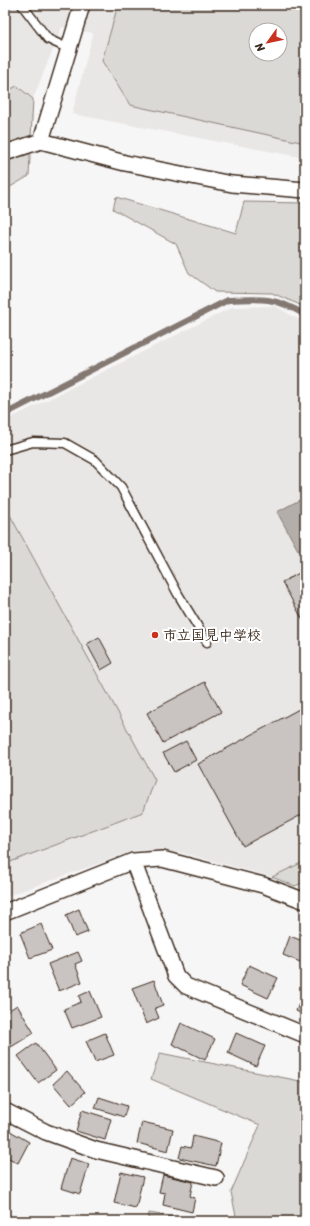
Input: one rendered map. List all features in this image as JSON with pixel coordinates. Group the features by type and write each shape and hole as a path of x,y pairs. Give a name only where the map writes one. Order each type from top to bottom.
{"street":[{"path":"41,141 82,5"},
{"path":"5,153 41,141 125,163 232,184 305,190"},
{"path":"5,912 133,861 162,859 263,885 305,901"},
{"path":"133,861 176,976 186,986 305,1035"},
{"path":"5,1111 46,1132 96,1150 216,1178"}],"lane":[{"path":"22,5 48,39 69,49"},
{"path":"5,450 33,442 65,443 95,460 121,487 178,594 207,642"}],"shaded area":[{"path":"5,5 305,5 305,158 72,114 93,33 62,27 33,99 5,119"},
{"path":"118,5 305,5 305,143 130,105 102,61"},
{"path":"17,86 33,99 29,176 5,190 5,92"},
{"path":"116,197 236,233 244,202 305,203 305,307 272,293 215,292 189,273 176,244 113,209"},
{"name":"市立国見中学校","path":"275,306 305,323 305,861 272,877 182,853 136,850 5,897 5,421 232,307"},
{"path":"305,497 305,546 298,550 277,512"},
{"path":"5,506 155,780 143,812 5,864"},
{"path":"305,861 305,882 295,886 272,877"},
{"path":"160,1053 305,1082 305,1221 237,1221 231,1192 260,1125 151,1079"},
{"path":"149,1213 197,1221 148,1221"}],"building":[{"path":"305,570 305,624 282,582"},
{"path":"99,637 113,663 101,670 87,644"},
{"path":"205,682 221,712 163,743 147,713"},
{"path":"299,709 305,720 305,813 243,846 198,764"},
{"path":"186,741 196,760 174,772 163,753"},
{"path":"79,909 88,932 75,937 66,915"},
{"path":"41,924 52,950 30,958 20,933"},
{"path":"290,936 305,942 305,964 283,955"},
{"path":"78,952 82,961 75,964 82,982 59,991 48,964"},
{"path":"249,965 278,978 268,998 240,985"},
{"path":"154,980 163,1005 155,1008 159,1018 146,1024 132,988"},
{"path":"305,989 305,1015 296,1011"},
{"path":"90,991 101,1017 72,1028 64,1009 81,1002 79,996"},
{"path":"17,1005 34,1033 11,1047 5,1038 5,1013"},
{"path":"181,1023 215,1039 205,1060 172,1044"},
{"path":"105,1033 114,1055 95,1062 86,1041"},
{"path":"236,1033 265,1046 256,1066 228,1053"},
{"path":"36,1043 56,1070 38,1083 18,1056"},
{"path":"67,1071 85,1092 71,1105 53,1084"},
{"path":"99,1097 127,1106 124,1117 95,1108"},
{"path":"82,1110 111,1119 105,1140 76,1131"},
{"path":"142,1122 173,1129 168,1151 137,1143"},
{"path":"5,1128 29,1142 18,1163 5,1156"},
{"path":"193,1136 221,1143 216,1166 179,1158 182,1146 191,1148"},
{"path":"70,1158 89,1164 80,1194 61,1188"},
{"path":"121,1172 143,1177 136,1208 114,1203"},
{"path":"163,1175 193,1182 190,1196 195,1198 192,1212 163,1205 165,1193 159,1192"}],"waterway":[{"path":"5,414 228,300 268,300 295,309 305,315"}],"place":[{"name":"市立国見中学校","path":"155,635"}]}
